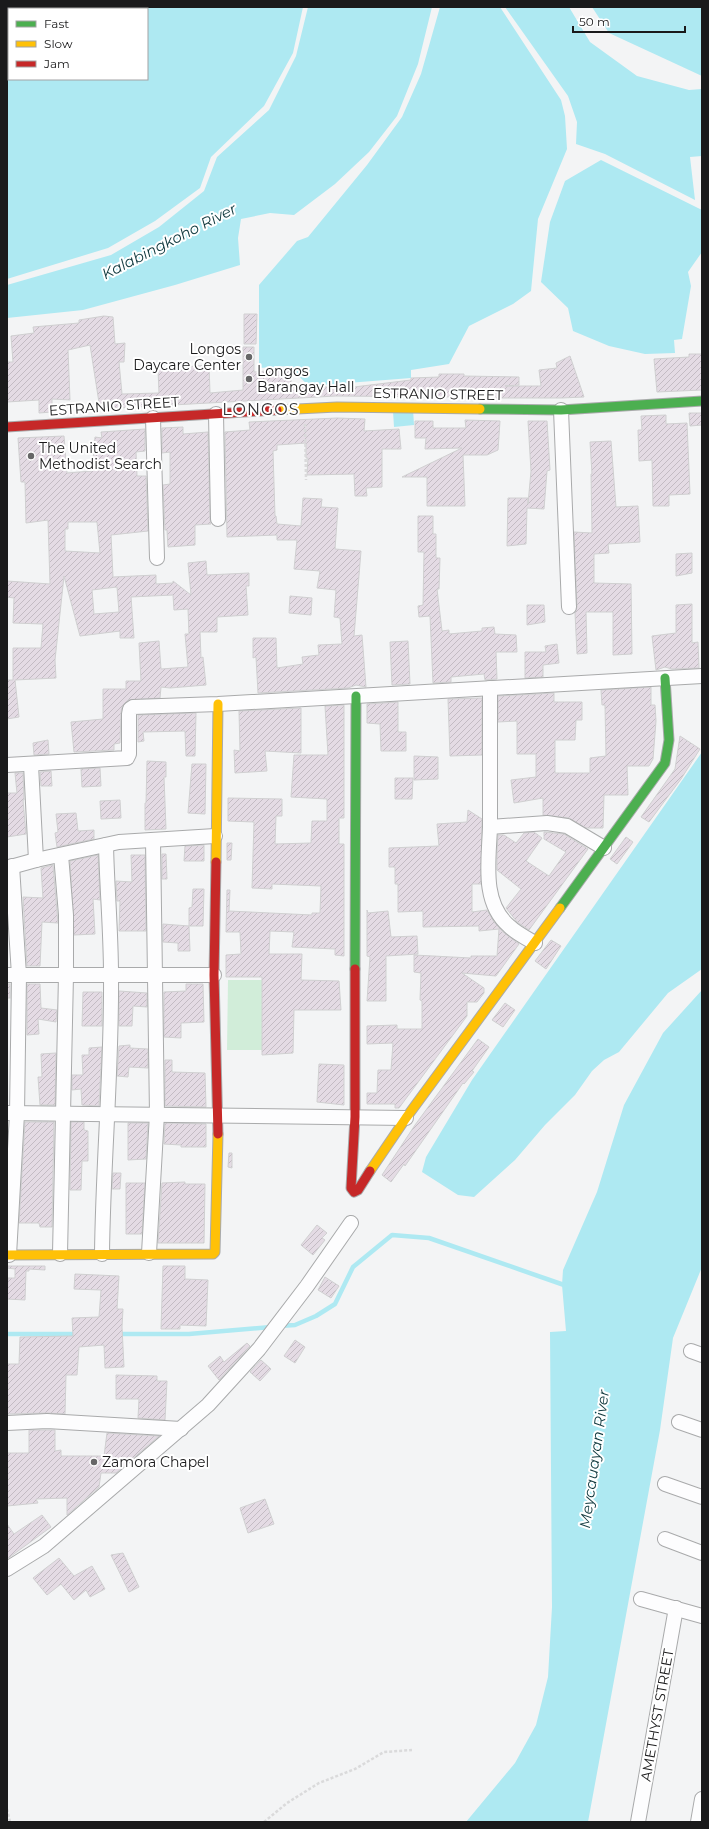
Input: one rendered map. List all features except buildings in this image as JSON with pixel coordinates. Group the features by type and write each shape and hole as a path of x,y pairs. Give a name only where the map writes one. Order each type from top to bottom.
{"street":[{"name":"ESTRANIO STREET","path":"7,427 247,411 337,407 560,410 702,401"},
{"path":"560,410 569,607"},
{"path":"216,414 218,519"},
{"path":"153,418 157,558"},
{"path":"7,765 31,765 127,758 130,754 129,714 130,709 133,707 218,704 702,676"},
{"path":"356,696 355,1117 351,1188 354,1192 358,1190 406,1118 535,943 664,763 669,740 665,678"},
{"path":"490,688 490,827 488,884 491,899 499,915 509,927 535,943"},
{"path":"215,836 119,842 10,867 13,975 12,1113 8,1254 213,1254 215,1252 218,1115 214,975 218,704"},
{"path":"31,765 36,860"},
{"path":"490,827 547,823 568,826 604,848"},
{"path":"149,1253 157,1114 153,840"},
{"path":"102,1254 103,1187 108,1114 111,975 106,845"},
{"path":"60,1254 66,975 66,915 61,855"},
{"path":"13,975 214,975"},
{"path":"12,1113 406,1118"},
{"path":"7,1569 44,1546 208,1405 259,1349 308,1286 351,1223"},
{"path":"7,1424 47,1421 181,1429"},
{"path":"679,1422 702,1430"},
{"path":"666,1484 702,1497"},
{"path":"664,1539 702,1553"},
{"path":"641,1599 702,1616"},
{"name":"AMETHYST STREET","path":"638,1822 676,1608"},
{"path":"698,1822 702,1799"}],"path":[{"path":"306,409 306,480"},
{"path":"264,1822 287,1803 319,1783 355,1769 384,1752 412,1750"},
{"path":"7,1809 10,1822"}],"green space":[{"path":"228,980 263,980 262,1050 227,1050"}],"water":[{"path":"7,7 303,7 293,53 264,106 211,157 200,188 155,221 108,248 7,279"},
{"name":"Kalabingkoho River","path":"308,7 432,7 418,64 397,116 369,152 335,184 294,215 270,213 241,219 238,238 240,265 175,285 83,310 7,318 7,285 111,255 159,227 204,191 217,157 269,110 296,56"},
{"path":"440,7 500,7 561,100 565,116 567,149 538,219 531,291 513,304 469,326 449,364 411,370 411,378 309,386 288,366 259,368 259,285 297,241 308,237 367,165 402,117 421,74"},
{"path":"505,7 569,7 590,42 637,76 689,90 702,89 702,156 690,157 695,200 605,154 576,144 577,122 568,96"},
{"path":"592,7 702,7 702,76 609,33"},
{"path":"601,160 702,210 702,252 688,272 691,286 682,339 674,340 675,353 645,354 609,346 573,331 568,308 541,282 550,222 565,181"},
{"path":"413,409 414,425 394,427 393,411"},
{"path":"702,752 702,969 668,993 619,1052 604,1060 592,1071 575,1095 545,1125 515,1160 474,1197 458,1195 422,1172 426,1157 472,1080"},
{"name":"Meycauayan River","path":"702,990 702,1267 673,1338 660,1430 588,1822 466,1822 515,1763 536,1725 548,1677 552,1607 550,1332 566,1331 562,1285 563,1270 597,1192 624,1105 663,1033"}],"waterway":[{"path":"280,1326 295,1325 316,1316 335,1304 353,1267 392,1235 429,1238 567,1286"},
{"path":"117,1334 189,1334 271,1327"},
{"path":"7,1334 77,1334"}],"traffic: fast":[{"path":"480,409 561,410 702,401"},
{"path":"560,908 665,763 669,740 665,678"},
{"path":"355,969 356,696"}],"traffic: slow":[{"path":"277,410 337,407 480,409"},
{"path":"216,862 218,704"},
{"path":"370,1171 406,1118 560,908"},
{"path":"7,1255 213,1254 215,1252 218,1134"}],"traffic: jam":[{"path":"7,427 277,410"},
{"path":"216,862 214,975 218,1134"},
{"path":"355,969 355,1117 351,1188 354,1192 358,1190 370,1171"}],"place":[{"name":"Longos Daycare Center","path":"249,357"},
{"name":"Longos Barangay Hall","path":"249,379"},
{"name":"The United Methodist Search","path":"31,456"},
{"name":"Zamora Chapel","path":"94,1462"}],"district":[{"name":"LONGOS","path":"261,409"}]}
